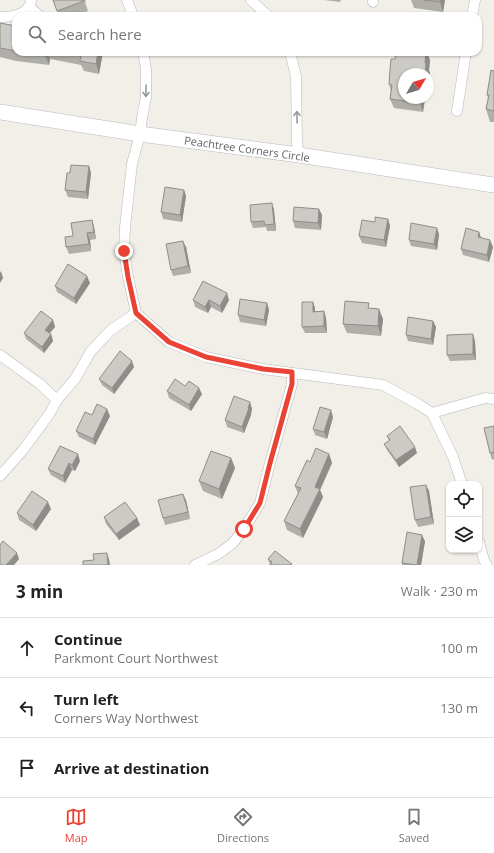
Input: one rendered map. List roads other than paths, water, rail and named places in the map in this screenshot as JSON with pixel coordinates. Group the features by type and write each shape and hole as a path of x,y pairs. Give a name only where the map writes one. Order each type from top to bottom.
{"street":[{"path":"126,0 131,12"},
{"path":"251,0 264,12"},
{"path":"473,12 475,0"},
{"path":"21,12 25,10 30,3 37,12"},
{"path":"0,17 12,16"},
{"path":"144,56 146,69 146,97 140,134 132,164 125,227 124,251 136,313 169,342 206,357 263,369 383,384 432,413 453,457 461,481"},
{"path":"291,56 296,76 297,143 299,155"},
{"path":"457,111 465,56"},
{"name":"Peachtree Corners Circle","path":"0,112 140,134 299,155 494,185"},
{"path":"0,476 23,450 50,413 57,400 75,378 91,350 111,330 136,313"},
{"path":"0,355 40,384 57,400"},
{"path":"196,565 218,554 232,544 244,529 260,503 292,384 292,372"},
{"path":"432,413 484,398 494,399"},
{"path":"482,553 487,565"}]}
